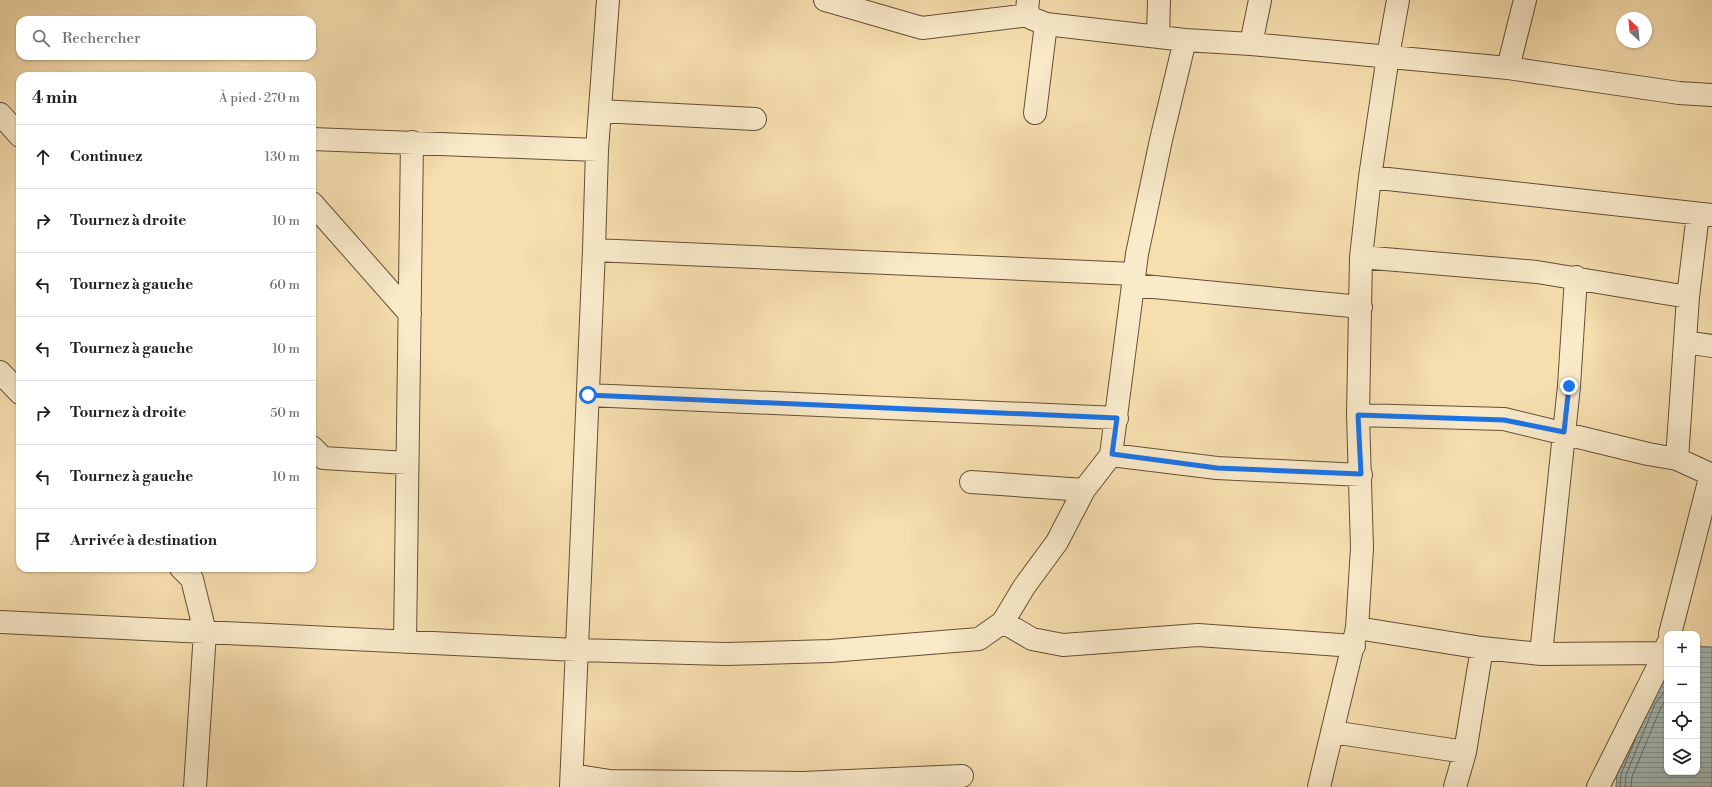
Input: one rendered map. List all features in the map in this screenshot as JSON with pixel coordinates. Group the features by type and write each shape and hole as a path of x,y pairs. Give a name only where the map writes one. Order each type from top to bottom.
{"street":[{"path":"608,0 597,150 572,781 802,783 962,776"},
{"path":"825,0 922,28 1035,13 1185,40 1251,44 1508,68 1679,93 1712,95"},
{"path":"1158,36 1159,0"},
{"path":"1251,44 1260,0"},
{"path":"1319,787 1356,637 1361,572 1361,474 1358,415 1361,257 1370,177 1398,0"},
{"path":"1508,68 1525,0"},
{"path":"1035,13 1035,113"},
{"path":"0,622 577,650 726,654 830,651 979,639 1003,622 1024,587 1057,542 1084,490 1112,454 1134,279 1161,140 1185,40"},
{"path":"600,111 755,119"},
{"path":"316,139 597,150"},
{"path":"405,642 412,142"},
{"path":"1370,177 1705,214 1688,297 1677,459"},
{"path":"316,208 410,314"},
{"path":"594,250 1134,279 1361,307"},
{"path":"1361,257 1537,272 1576,277 1688,297"},
{"path":"1541,654 1564,432 1576,277"},
{"path":"1685,342 1712,346"},
{"path":"0,372 16,389"},
{"path":"588,395 1117,418"},
{"path":"1358,415 1504,420 1564,432 1648,454 1677,459 1712,474 1670,631"},
{"path":"316,451 323,458 408,463"},
{"path":"1112,454 1224,469 1361,474"},
{"path":"972,482 1084,490"},
{"path":"185,572 192,579 205,632 196,787"},
{"path":"1003,622 1032,638 1063,646 1198,635 1356,637 1541,654 1664,644"},
{"path":"1455,787 1464,752 1482,648"},
{"path":"1598,787 1664,650"},
{"path":"1332,732 1464,752"}],"water":[{"path":"1700,646 1712,647 1712,787 1616,787 1617,773 1664,678 1664,775 1700,775"}],"route":[{"path":"588,395 1117,418 1112,454 1217,468 1260,471 1361,474 1358,415 1504,420 1564,432 1569,386"}]}
